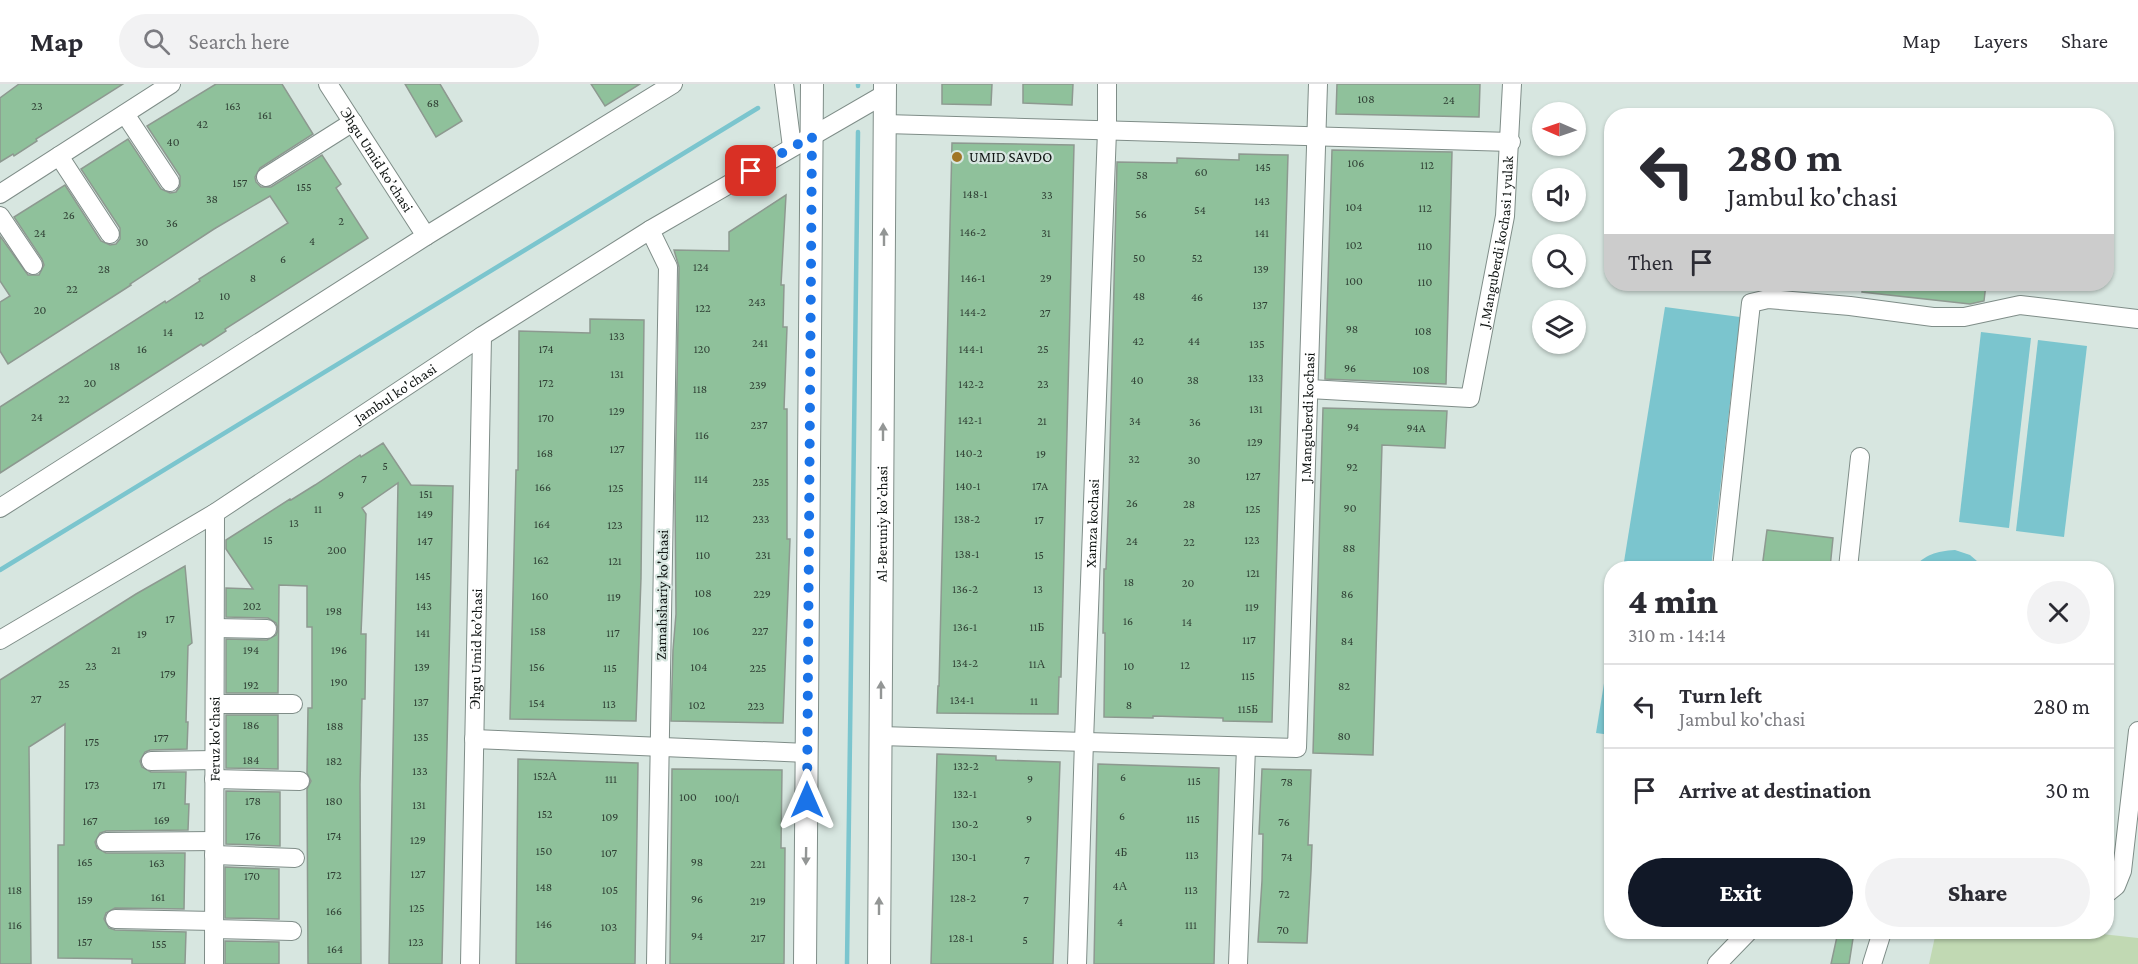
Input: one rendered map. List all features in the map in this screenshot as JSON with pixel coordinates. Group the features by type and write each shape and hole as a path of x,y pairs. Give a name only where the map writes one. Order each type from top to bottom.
{"main road":[{"path":"805,964 812,84"},
{"name":"Al-Beruniy ko’chasi","path":"879,964 886,87"}],"street":[{"path":"0,194 171,84"},
{"name":"Эhgu Umid ko’chasi","path":"328,84 426,236"},
{"path":"0,508 426,236 673,84"},
{"path":"784,84 792,147"},
{"name":"Xamza kochasi","path":"1077,964 1107,84"},
{"name":"J.Manguberdi kochasi","path":"1246,747 1297,748 1318,84"},
{"name":"J.Manguberdi kochasi 1 yulak","path":"1309,389 1470,398 1505,216 1512,84"},
{"name":"Jambul ko'chasi","path":"0,640 215,513 482,336 650,231 812,136 886,87"},
{"path":"125,114 170,182"},
{"path":"266,177 352,122"},
{"path":"885,124 1510,142"},
{"path":"59,156 110,234"},
{"path":"0,216 33,265"},
{"name":"Zamahshariy ko'chasi","path":"650,231 668,267 656,964"},
{"path":"1723,561 1751,303 1768,299 1850,306 1933,317 1964,318 2020,305 2138,319"},
{"name":"Эhgu Umid ko’chasi","path":"470,964 482,336"},
{"path":"1849,561 1860,458"},
{"name":"Feruz ko'chasi","path":"214,964 215,513"},
{"path":"215,628 267,629"},
{"path":"215,704 294,704"},
{"path":"2114,888 2122,871 2138,731"},
{"path":"880,736 1246,747 1238,964"},
{"path":"474,739 807,753"},
{"path":"151,761 214,760"},
{"path":"214,779 300,781"},
{"path":"106,842 214,848 295,858"},
{"path":"116,919 292,931"},
{"path":"1717,964 1741,939"},
{"path":"1872,964 1880,939"}],"green space":[{"path":"2114,935 2138,938 2138,964 1929,964 1934,939 2114,939"}],"water":[{"path":"1665,307 1740,317 1712,561 1624,561"},
{"path":"1981,332 2031,338 2009,528 1959,522"},
{"path":"2038,340 2087,346 2064,537 2016,531"},
{"path":"1955,550 1970,555 1977,561 1921,561 1931,554"},
{"path":"1604,683 1604,734 1596,733"}],"building":[{"path":"19,84 123,84 36,139 37,141 14,156 13,154 0,162 0,98"},
{"path":"216,84 282,84 313,134 260,168 255,177 256,182 261,187 271,187 322,155 341,184 336,188 368,238 225,329 226,331 203,346 201,344 0,473 0,407 288,223 270,196 214,229 8,364 0,351 0,302 10,296 0,281 0,236 28,275 39,275 44,265 14,217 65,185 101,241 110,245 116,244 120,239 120,228 81,169 128,139 161,189 170,193 176,192 180,186 180,176 147,126"},
{"path":"405,84 440,84 462,121 436,137"},
{"path":"591,84 640,84 605,106"},
{"path":"942,84 992,84 991,105 942,104"},
{"path":"1023,84 1073,84 1072,105 1023,103"},
{"path":"1337,84 1480,84 1479,117 1336,114"},
{"path":"952,143 1074,145 1061,677 1059,677 1058,714 937,713"},
{"path":"1332,150 1452,152 1446,384 1325,379"},
{"path":"1239,154 1288,155 1272,722 1223,721 1223,718 1104,717 1104,569 1106,569 1109,489 1117,162 1177,163 1177,158 1239,160"},
{"path":"786,195 781,285 784,285 783,327 787,327 784,409 787,409 787,539 790,539 783,723 671,721 676,614 675,495 679,267 674,250 729,251 729,232"},
{"path":"1985,291 1984,301 1970,304 1862,292"},
{"path":"590,319 644,320 641,578 636,721 510,719 516,470 518,470 519,331 590,333"},
{"path":"1323,408 1447,411 1445,448 1382,445 1373,755 1313,753"},
{"path":"383,443 411,485 453,486 442,964 389,964 398,483 362,508 366,514 361,634 366,634 360,785 361,964 308,964 307,789 311,781 307,773 308,708 312,708 312,627 307,627 307,586 279,585 278,693 226,693 226,639 267,640 276,635 278,629 276,623 268,618 226,617 226,588 253,589 226,549 226,540 360,455 361,457"},
{"path":"1767,530 1833,538 1831,561 1763,561"},
{"path":"185,566 192,643 188,646 187,749 150,750 145,752 140,761 142,767 151,772 186,772 185,804 189,804 188,830 106,831 100,833 95,842 97,848 106,853 185,853 184,909 115,908 106,913 104,919 109,928 115,930 186,932 185,964 132,964 132,959 58,958 58,845 64,845 65,724 29,747 31,964 0,964 0,680 136,594"},
{"path":"226,715 278,715 278,769 226,768"},
{"path":"937,754 996,756 996,760 1060,762 1053,964 931,964"},
{"path":"518,759 638,763 635,964 516,964"},
{"path":"1098,764 1219,768 1214,964 1094,964"},
{"path":"672,769 782,770 781,848 785,848 784,964 670,964"},
{"path":"1262,769 1311,770 1308,845 1312,845 1307,943 1258,942 1262,881 1263,834 1259,834"},
{"path":"226,791 280,792 280,846 226,844"},
{"path":"225,867 279,869 279,919 225,918"},
{"path":"1836,939 1853,939 1849,964 1831,964"},
{"path":"225,941 279,942 279,964 225,964"}],"waterway":[{"path":"0,570 758,108"},
{"path":"847,964 858,132"}],"place":[{"name":"UMID SAVDO","path":"957,157"}],"route":[{"path":"751,171 812,136 807,800"}]}
